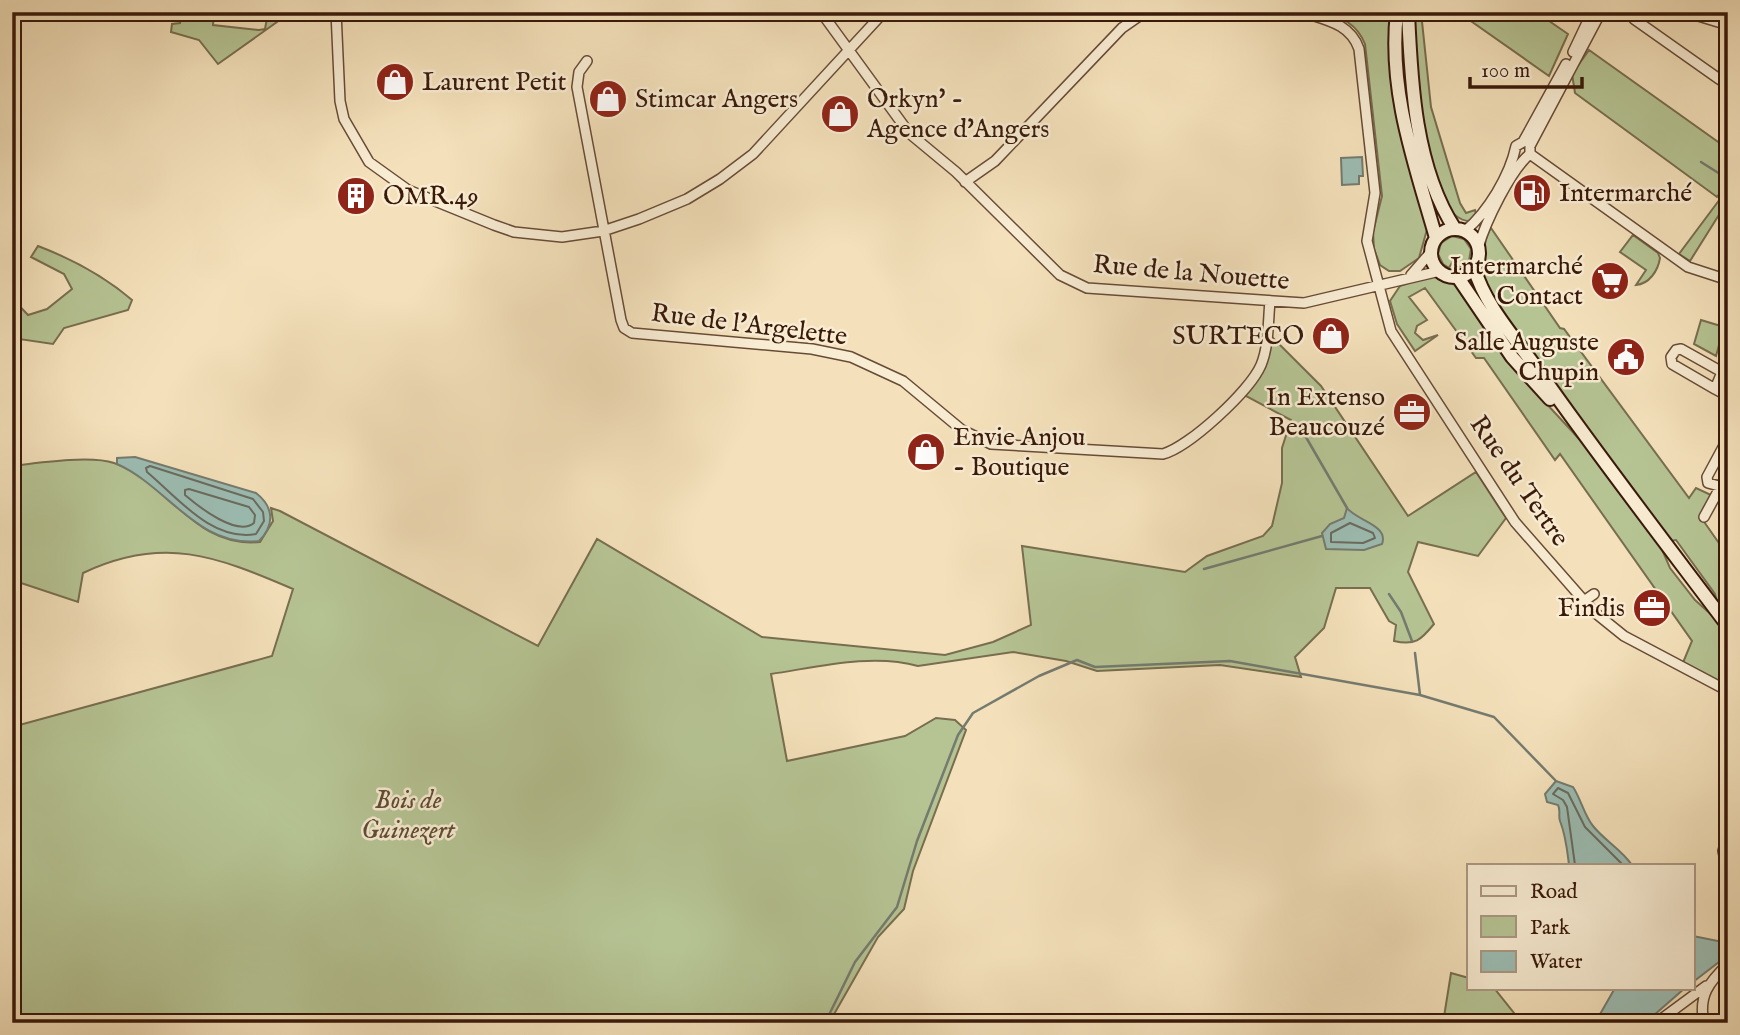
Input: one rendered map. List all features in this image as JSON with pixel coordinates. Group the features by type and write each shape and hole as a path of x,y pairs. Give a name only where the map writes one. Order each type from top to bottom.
{"main road":[{"path":"1397,12 1397,81 1408,144 1436,238 1431,252 1440,271 1457,276 1512,357 1586,438"},
{"path":"1408,12 1410,62 1425,159 1441,206 1478,248 1474,267 1478,282 1586,438 1728,626"},
{"path":"1436,238 1460,230"},
{"path":"1457,276 1474,267"}],"street":[{"path":"336,12 340,101 344,119 358,146 379,172 408,190 514,232 562,237 603,231 687,198 731,171 753,154 884,12"},
{"name":"Rue de la Nouette","path":"821,12 909,133 965,182 1060,275 1074,283 1087,288 1317,302 1409,276 1440,271"},
{"path":"965,182 995,161 1116,34 1146,12"},
{"name":"Rue du Tertre","path":"1302,12 1341,25 1352,35 1359,49 1375,193 1367,241 1391,331 1513,519 1584,601 1624,636 1728,691"},
{"path":"1460,230 1482,215 1525,151 1592,12"},
{"path":"1478,248 1485,227 1601,12"},
{"path":"1630,12 1634,19 1728,85"},
{"path":"1685,12 1728,25"},
{"name":"Rue de l'Argelette","path":"587,61 579,72 576,87 621,320 624,328 632,333 812,349 851,357 903,382 976,439 1009,446 1150,455 1175,451 1196,436 1256,373 1264,353 1270,301"},
{"path":"1719,79 1728,67"},
{"path":"1525,151 1688,267 1728,280"},
{"name":"Rue de la Nouette","path":"1409,276 1431,252"},
{"path":"1725,374 1681,349 1674,351 1671,357 1672,365 1728,396"},
{"path":"1715,389 1725,374 1728,351"},
{"path":"1719,486 1708,483 1707,477 1728,438"},
{"path":"1703,517 1728,473"},
{"path":"1584,601 1594,594"},
{"path":"1728,836 1723,851 1728,872"},
{"path":"1656,1023 1706,986 1728,964"},
{"path":"1704,1023 1702,1006 1706,986"}],"green space":[{"path":"182,12 214,14 213,25 259,30 265,29 267,18 275,19 276,12 291,12 218,64 199,40 171,32 172,24 180,23"},
{"path":"1323,12 1395,12 1394,28 1428,226 1419,258 1400,271 1389,271 1380,265 1374,249 1373,232 1382,196 1365,44 1358,31 1348,23"},
{"path":"1410,12 1421,12 1431,107 1460,203 1466,213 1475,210 1476,214 1469,221 1453,213 1441,193 1431,164 1418,95"},
{"path":"1458,12 1536,12 1568,34 1549,76"},
{"path":"1589,50 1728,149 1728,193 1722,191 1717,197 1575,93 1572,74"},
{"path":"1720,199 1723,201 1720,206 1724,207 1690,261 1679,254"},
{"path":"1491,228 1560,328 1564,329 1689,498 1696,488 1711,495 1700,516 1728,556 1728,620 1718,607 1715,594 1676,540 1670,541 1498,309 1483,278 1485,246"},
{"path":"1633,235 1658,253 1660,258 1652,276 1636,285 1646,270 1620,252"},
{"path":"1452,236 1464,239 1471,249 1469,261 1456,269 1454,259 1449,268 1443,264 1438,254 1441,243"},
{"path":"38,246 75,262 110,283 132,300 128,310 64,328 53,344 12,338 12,298 28,315 47,309 72,289 64,274 31,257"},
{"path":"1430,275 1456,285 1544,401 1593,454 1660,545 1670,568 1728,635 1728,687 1682,665 1692,641 1560,454 1555,460 1484,358 1476,358 1425,288 1409,297 1427,320 1417,326 1415,333 1423,340 1438,335 1415,351 1397,324 1390,301 1400,286"},
{"path":"1701,320 1724,327 1716,356 1694,344"},
{"name":"Bois de Guinezert","path":"1273,338 1321,386 1408,516 1476,472 1506,518 1478,556 1418,542 1408,572 1434,624 1417,640 1407,643 1394,641 1396,625 1389,621 1370,588 1336,588 1324,628 1295,657 1301,677 1220,665 1097,671 1066,661 1013,652 918,666 900,662 864,661 771,674 787,761 905,736 936,718 955,720 966,730 913,871 904,909 878,937 833,1016 843,1023 12,1023 12,727 272,656 293,589 214,559 164,553 112,561 83,573 78,602 12,580 12,466 78,460 114,463 151,484 199,525 217,535 237,541 260,542 273,521 271,508 280,511 538,646 597,539 762,637 945,655 993,642 1031,625 1022,546 1185,572 1207,556 1263,536 1272,526 1282,483 1282,448 1291,420 1244,395 1265,368"},
{"path":"1451,973 1467,977 1467,990 1496,990 1522,1023 1443,1023"}],"water":[{"path":"1362,157 1363,176 1359,176 1359,184 1342,185 1341,158"},
{"path":"135,457 256,493 269,510 268,529 259,541 237,541 200,526 152,486 117,464 117,458"},
{"path":"1347,508 1381,532 1382,544 1364,550 1326,549 1322,533 1330,524 1344,518"},
{"path":"1556,781 1573,787 1593,826 1631,864 1569,864 1559,807 1547,802 1545,794"},
{"path":"1694,936 1728,943 1728,955 1694,981"},
{"path":"1614,990 1683,990 1645,1023 1595,1023"}],"waterway":[{"path":"1701,162 1728,179"},
{"path":"1303,432 1347,508"},
{"path":"1204,569 1322,536"},
{"path":"1389,594 1401,612 1412,641"},
{"path":"1415,653 1420,695 1494,717 1556,781"},
{"path":"825,1023 855,962 897,907 917,841 958,735 973,713 1039,676 1077,660 1095,667 1230,661 1420,695"}],"place":[{"name":"Laurent Petit","path":"395,82"},
{"name":"Stimcar Angers","path":"608,99"},
{"name":"Orkyn' - Agence d'Angers","path":"840,114"},
{"name":"Intermarché","path":"1532,193"},
{"name":"OMR.49","path":"356,196"},
{"name":"Intermarché Contact","path":"1610,281"},
{"name":"SURTECO","path":"1331,336"},
{"name":"Salle Auguste Chupin","path":"1626,357"},
{"name":"In Extenso Beaucouzé","path":"1412,412"},
{"name":"Envie Anjou - Boutique","path":"926,452"},
{"name":"Findis","path":"1652,608"}]}
